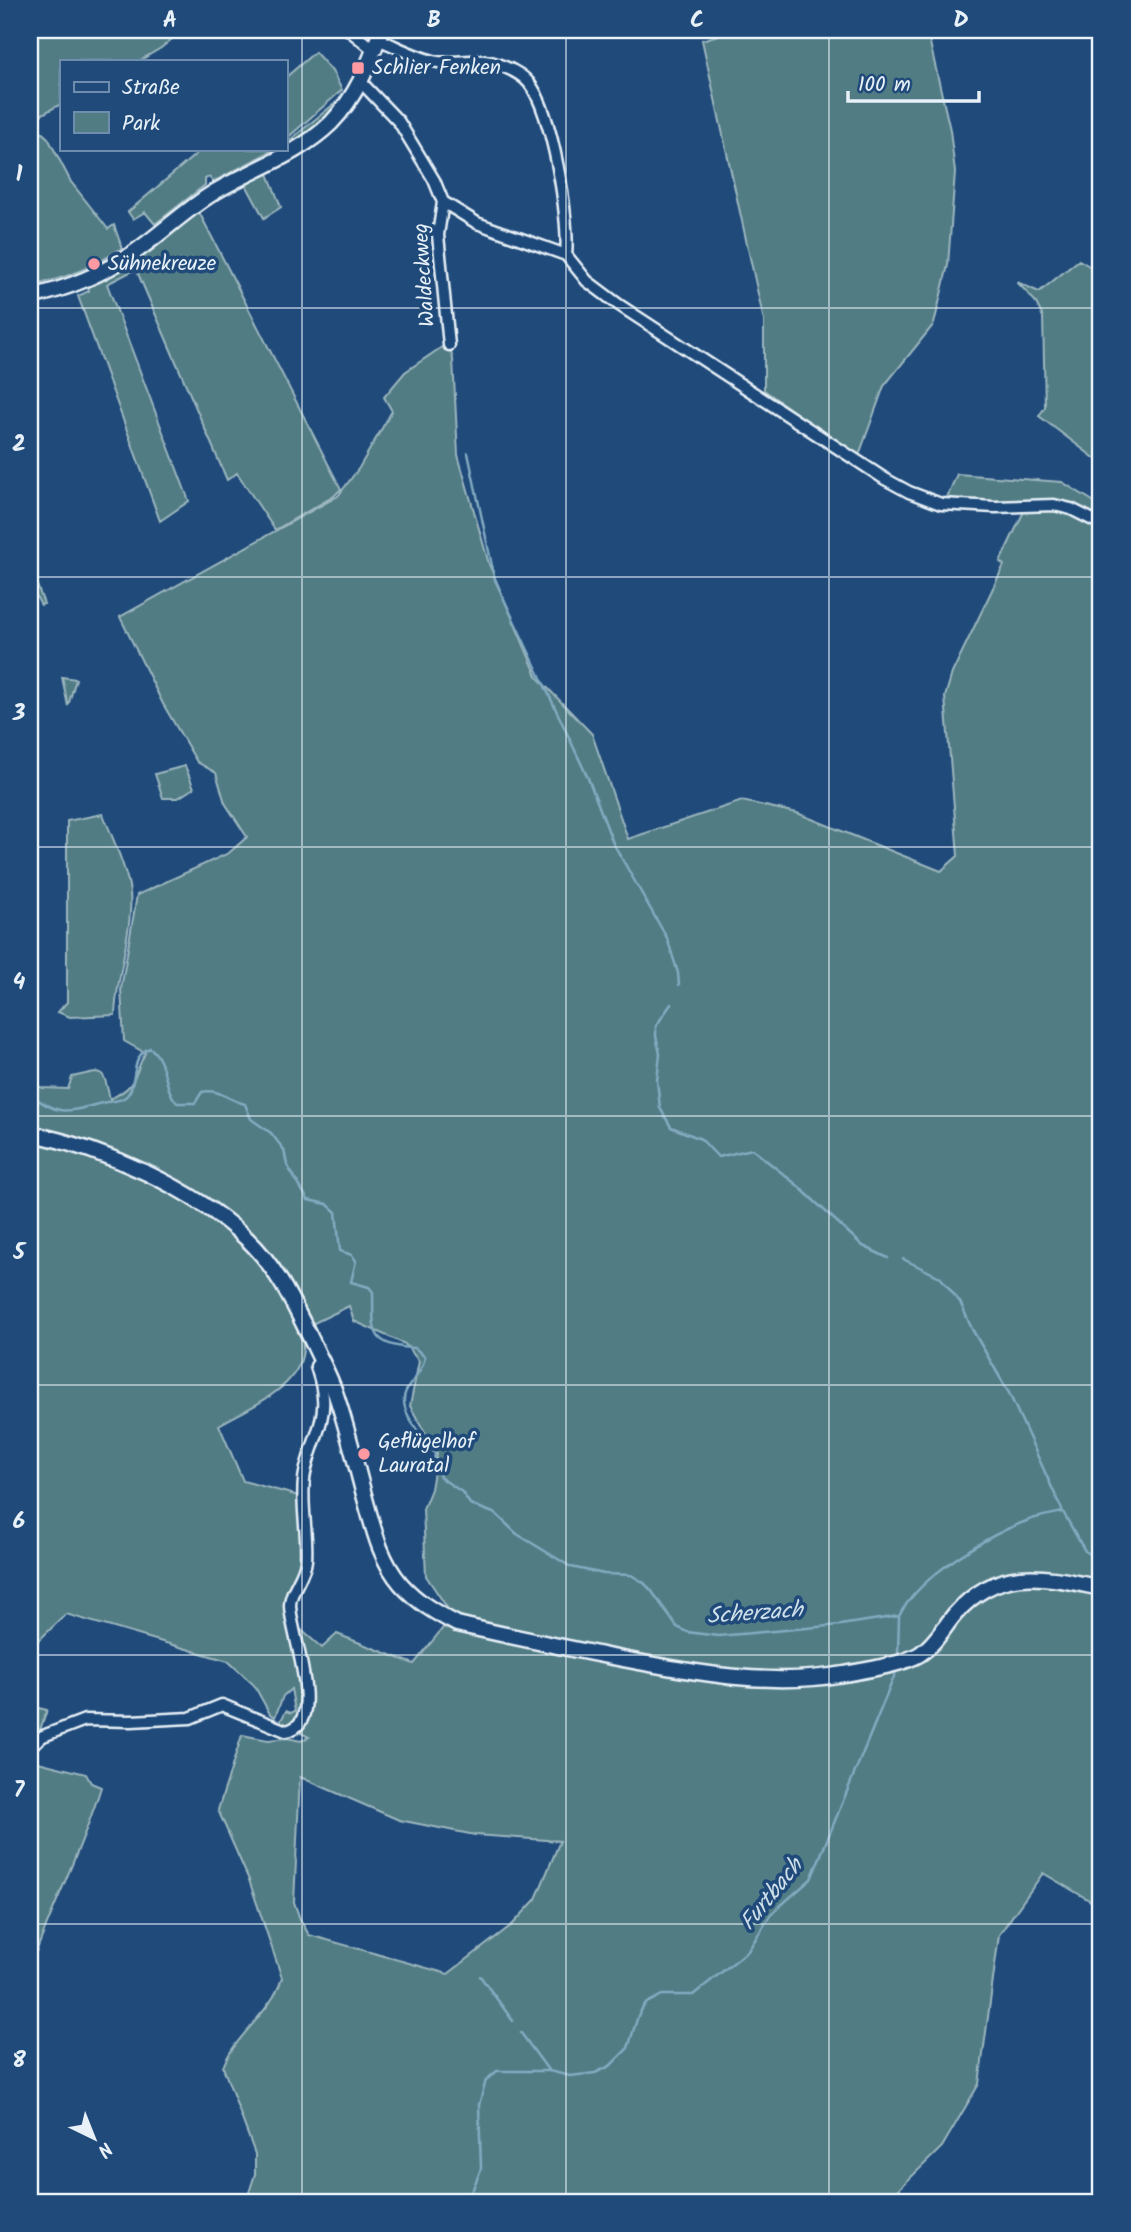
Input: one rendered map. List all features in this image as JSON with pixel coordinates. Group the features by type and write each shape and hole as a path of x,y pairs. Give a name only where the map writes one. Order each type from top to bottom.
{"street":[{"path":"349,30 378,39 422,59 495,63 527,80 536,92 554,151 568,236 566,255"},
{"path":"30,297 80,282 103,271 132,254 209,195 265,168 314,138 349,102 378,39"},
{"path":"360,81 399,122 434,180 443,202 477,223 566,255 587,281 629,313 909,492 941,503 961,506 1054,505 1071,509 1101,524"},
{"name":"Waldeckweg","path":"443,202 438,235 449,345"},
{"path":"30,1133 71,1142 190,1196 248,1240 287,1291 336,1393 383,1556 392,1572 411,1594 428,1609 457,1624 669,1668 758,1680 789,1679 842,1674 919,1654 933,1643 970,1599 988,1587 1006,1580 1045,1576 1101,1588"},
{"path":"30,1746 43,1736 85,1720 190,1718 222,1705 286,1731 295,1729 303,1722 306,1712 305,1687 289,1603 306,1561 304,1479 324,1399 316,1366 321,1360"}],"green space":[{"path":"30,30 183,30 141,60 60,60 60,105 30,121"},
{"path":"734,30 927,30 950,130 955,172 948,265 934,324 884,386 858,458 764,390 764,321 702,40"},
{"path":"315,52 332,71 342,90 287,138 287,76"},
{"path":"345,95 314,131 287,148 287,142"},
{"path":"30,122 48,138 71,182 108,229 114,225 122,248 78,272 30,286"},
{"path":"201,150 273,150 213,182 209,177 205,179 205,185 155,224 145,212 133,219 128,212"},
{"path":"267,171 281,207 264,218 244,181"},
{"path":"197,208 341,489 334,496 275,530 237,473 227,480 136,269 107,284 189,501 160,521 78,296 89,291 87,284"},
{"path":"1079,260 1101,273 1101,463 1039,416 1045,407 1043,317 1035,301 1017,282 1039,292"},
{"path":"449,345 453,359 458,455 489,564 538,678 592,734 628,839 742,801 797,813 941,871 958,856 945,697 952,673 1004,565 1000,562 1025,509 1064,513 1101,527 1101,1907 1043,1873 999,1935 979,2084 942,2147 894,2194 882,2202 246,2202 255,2174 255,2154 223,2067 236,2044 270,2002 282,1978 249,1880 218,1810 242,1735 268,1740 287,1738 301,1741 309,1737 280,1722 286,1711 295,1711 291,1689 283,1696 275,1717 270,1714 254,1685 228,1661 66,1614 34,1645 30,1677 30,1083 43,1088 68,1089 72,1077 96,1072 103,1076 110,1099 130,1085 145,1053 124,1041 121,989 137,895 229,853 247,837 225,803 216,773 197,762 163,704 120,617 338,496 359,468 392,411 384,397 405,372","holes":["265,1268 308,1326 349,1306 354,1321 405,1344 419,1361 410,1406 437,1454 431,1489 423,1509 426,1576 452,1615 497,1631 446,1624 414,1664 337,1634 322,1648 291,1621 301,1577 299,1496 243,1481 219,1425 279,1389 300,1364 303,1348 300,1330","300,1777 399,1820 475,1835 560,1841 536,1899 513,1924 448,1974 309,1935 294,1902"]},
{"path":"957,474 1062,482 1101,506 1101,520 1024,503 945,502"},
{"path":"31,569 44,604 41,605 30,586"},
{"path":"62,677 76,679 68,706"},
{"path":"185,766 194,788 178,798 163,798 155,774"},
{"path":"103,814 124,868 130,900 115,1015 70,1017 58,1012 67,1002 67,821"},
{"path":"30,1706 47,1710 37,1738 30,1743"},
{"path":"30,1760 86,1774 91,1783 101,1787 30,1968"}],"waterway":[{"path":"468,453 495,580 588,778 613,843 667,938 679,985"},
{"path":"671,1004 656,1026 660,1054 657,1080 660,1108 671,1127 701,1139 718,1157 752,1149 797,1185 863,1246 888,1258"},
{"name":"Scherzach","path":"30,1094 49,1107 65,1111 121,1099 130,1091 137,1061 144,1051 150,1048 159,1060 169,1090 177,1103 195,1103 202,1092 208,1091 245,1104 251,1119 271,1133 284,1150 287,1165 308,1200 327,1204 336,1212 340,1251 352,1255 356,1261 351,1282 369,1287 373,1292 376,1333 388,1344 415,1348 425,1357 420,1371 406,1391 405,1407 413,1424 435,1454 433,1467 441,1478 462,1492 470,1504 496,1514 517,1534 571,1567 604,1574 631,1575 643,1582 677,1627 687,1632 718,1636 840,1625 899,1616 909,1601 939,1571 977,1545 1032,1519 1063,1512 1085,1551 1101,1560"},
{"path":"903,1259 940,1277 960,1302 972,1329 1009,1393 1063,1512"},
{"name":"Furtbach","path":"898,1653 899,1616"},
{"name":"Furtbach","path":"459,2202 472,2191 481,2169 479,2105 486,2080 497,2071 549,2071 570,2076 595,2073 610,2066 628,2048 638,2016 645,2004 662,1995 693,1995 748,1951 771,1914 811,1879 896,1672"},
{"path":"480,1976 513,2021"},
{"path":"521,2033 548,2070"}],"place":[{"name":"Schlier Fenken","path":"358,68"},
{"name":"Sühnekreuze","path":"94,264"},
{"name":"Geflügelhof Lauratal","path":"364,1454"}]}
